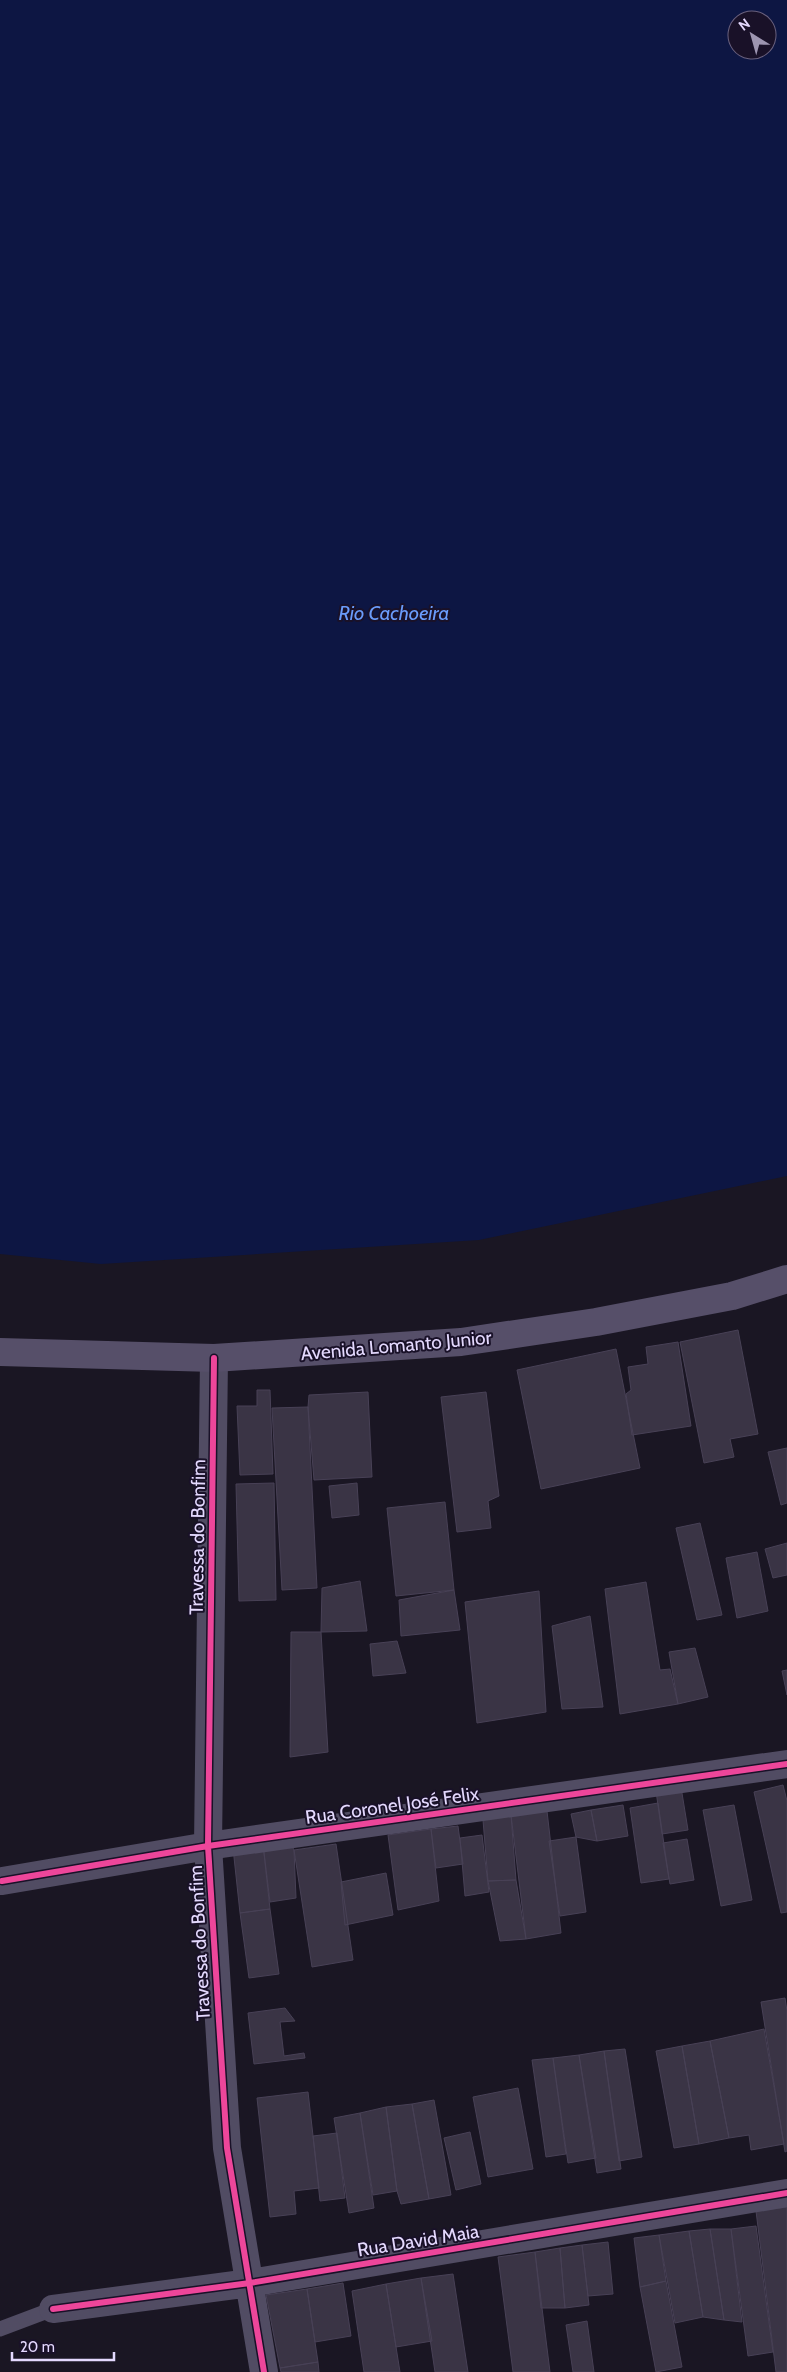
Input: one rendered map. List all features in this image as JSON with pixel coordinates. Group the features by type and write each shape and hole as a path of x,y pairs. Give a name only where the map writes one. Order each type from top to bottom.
{"main road":[{"name":"Avenida Lomanto Junior","path":"0,1352 214,1358 461,1342 634,1315 732,1296 787,1279"}],"street":[{"name":"Travessa do Bonfim","path":"214,1358 208,1846 227,2148 264,2372"},
{"name":"Rua Coronel José Felix","path":"2,1881 208,1846 787,1764"},
{"name":"Rua David Maia","path":"53,2309 250,2283 787,2193"}],"lane":[{"path":"0,2330 53,2309"}],"water":[{"name":"Rio Cachoeira","path":"0,0 787,0 787,1176 479,1240 101,1264 0,1254"}],"building":[{"path":"738,1330 758,1434 730,1439 734,1457 704,1463 680,1342"},
{"path":"678,1342 691,1426 632,1435 626,1394 631,1390 628,1367 648,1364 646,1347"},
{"path":"616,1349 640,1468 541,1489 517,1370"},
{"path":"257,1390 270,1390 273,1474 240,1475 237,1406 257,1406"},
{"path":"368,1392 372,1477 314,1480 308,1407 309,1395"},
{"path":"486,1392 499,1496 488,1501 491,1528 457,1532 441,1397"},
{"path":"308,1407 317,1588 282,1590 272,1408"},
{"path":"787,1448 787,1503 781,1505 768,1452"},
{"path":"274,1483 276,1600 239,1601 236,1484"},
{"path":"357,1483 359,1515 332,1518 329,1486"},
{"path":"445,1502 454,1590 396,1596 387,1508"},
{"path":"700,1523 722,1615 697,1620 676,1528"},
{"path":"787,1543 787,1575 773,1578 765,1549"},
{"path":"757,1552 768,1611 737,1618 726,1558"},
{"path":"360,1581 367,1631 321,1632 322,1588"},
{"path":"646,1582 660,1670 670,1669 678,1704 620,1714 605,1589"},
{"path":"454,1590 460,1630 401,1636 399,1600"},
{"path":"539,1591 546,1712 477,1723 465,1602"},
{"path":"590,1616 603,1707 562,1709 552,1626"},
{"path":"291,1632 321,1632 328,1752 290,1757"},
{"path":"397,1641 406,1673 373,1676 370,1644"},
{"path":"695,1648 708,1697 678,1704 669,1652"},
{"path":"787,1670 787,1695 782,1671"},
{"path":"783,1785 787,1801 787,1912 781,1913 754,1792"},
{"path":"681,1787 688,1830 662,1834 656,1791"},
{"path":"658,1803 669,1879 641,1883 630,1808"},
{"path":"623,1805 628,1836 597,1841 591,1810"},
{"path":"734,1805 752,1900 721,1906 703,1810"},
{"path":"591,1810 597,1841 576,1837 571,1814"},
{"path":"547,1811 561,1933 526,1939 511,1815"},
{"path":"511,1815 516,1880 488,1881 483,1820"},
{"path":"458,1826 463,1864 436,1868 431,1829"},
{"path":"431,1829 439,1901 398,1910 388,1835"},
{"path":"482,1835 489,1892 465,1896 460,1838"},
{"path":"576,1837 586,1912 560,1916 549,1841"},
{"path":"687,1839 694,1880 670,1884 663,1843"},
{"path":"289,1840 294,1850 296,1898 270,1902 263,1844"},
{"path":"263,1844 270,1909 240,1913 233,1848"},
{"path":"336,1844 353,1960 312,1967 294,1850"},
{"path":"386,1873 393,1915 345,1925 341,1882"},
{"path":"516,1880 526,1939 500,1941 488,1881"},
{"path":"270,1909 279,1974 249,1978 240,1913"},
{"path":"785,1998 787,2011 787,2151 785,2152 761,2002"},
{"path":"285,2008 295,2021 280,2022 284,2056 304,2053 305,2058 254,2064 248,2013"},
{"path":"764,2029 784,2144 751,2150 749,2135 729,2138 710,2041"},
{"path":"710,2041 729,2138 699,2144 682,2046"},
{"path":"682,2046 699,2144 674,2148 656,2051"},
{"path":"625,2049 642,2157 619,2161 604,2051"},
{"path":"604,2051 621,2169 597,2173 579,2055"},
{"path":"579,2055 596,2158 568,2163 553,2058"},
{"path":"553,2058 566,2154 546,2157 532,2060"},
{"path":"518,2088 533,2169 488,2177 473,2097"},
{"path":"308,2092 319,2188 294,2191 296,2214 270,2217 257,2098"},
{"path":"434,2100 451,2195 429,2199 412,2104"},
{"path":"412,2104 429,2199 401,2204 397,2191 386,2107"},
{"path":"386,2107 397,2191 373,2195 360,2113"},
{"path":"360,2113 374,2208 349,2213 334,2118"},
{"path":"470,2132 481,2184 456,2190 444,2138"},
{"path":"337,2133 345,2198 320,2201 313,2136"},
{"path":"787,2207 787,2372 776,2372 756,2211"},
{"path":"756,2226 773,2352 748,2356 731,2229"},
{"path":"710,2229 724,2320 703,2317 689,2231"},
{"path":"710,2229 731,2229 742,2322 724,2320"},
{"path":"689,2231 703,2317 675,2323 659,2235"},
{"path":"659,2235 666,2281 640,2287 634,2238"},
{"path":"608,2242 613,2294 588,2296 582,2245"},
{"path":"582,2245 589,2305 565,2308 560,2248"},
{"path":"560,2248 565,2308 541,2308 535,2252"},
{"path":"535,2252 550,2372 513,2372 498,2257"},
{"path":"453,2274 468,2372 435,2372 421,2278"},
{"path":"421,2278 432,2341 396,2347 386,2284"},
{"path":"666,2281 682,2367 656,2372 640,2287"},
{"path":"343,2283 351,2336 315,2342 307,2289"},
{"path":"386,2284 400,2372 364,2372 352,2291"},
{"path":"307,2289 318,2362 280,2368 266,2295"},
{"path":"587,2321 594,2372 573,2372 566,2325"},
{"path":"318,2362 319,2372 281,2372 280,2368"}],"cycle path":[{"path":"214,1358 208,1846 227,2148 264,2372"},
{"path":"2,1881 208,1846 787,1764"},
{"path":"53,2309 250,2283 787,2193"}]}
